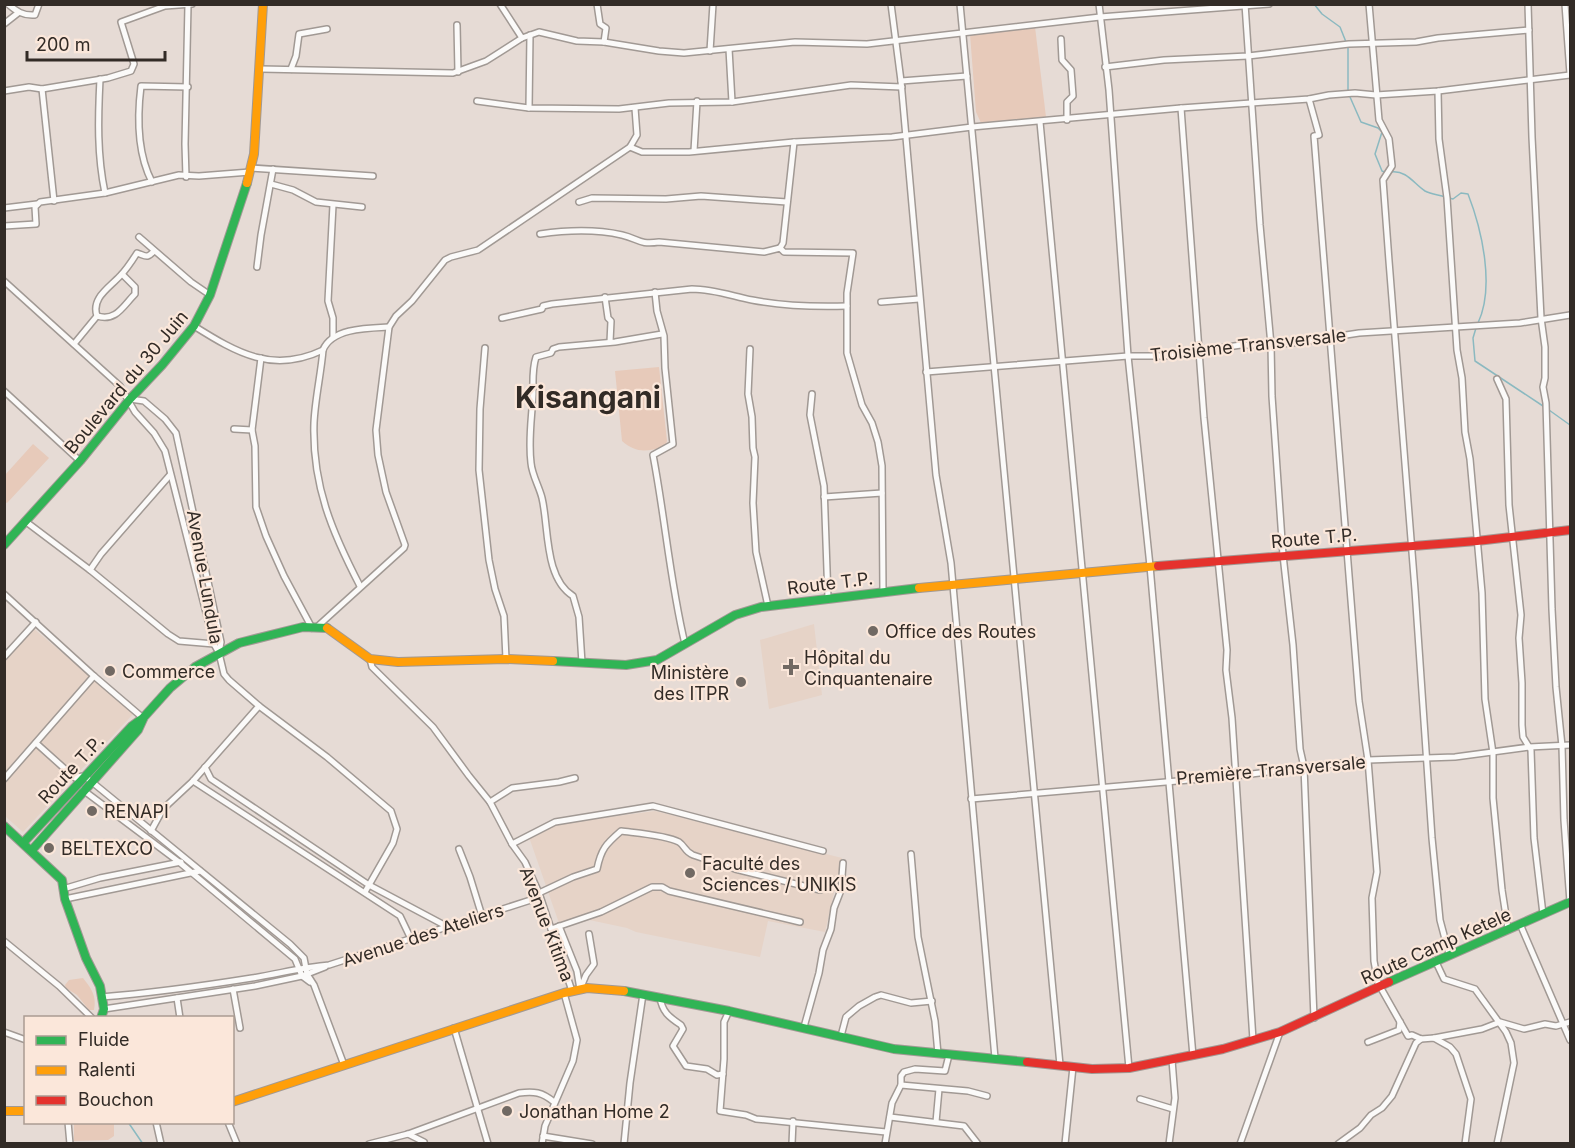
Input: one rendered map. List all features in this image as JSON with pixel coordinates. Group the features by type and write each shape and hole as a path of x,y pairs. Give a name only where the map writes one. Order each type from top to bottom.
{"street":[{"path":"8,4 18,13 29,16 35,15 39,4"},
{"name":"Boulevard du 30 Juin","path":"4,545 162,365 194,326 210,295 251,170 257,141 263,4"},
{"path":"500,4 522,38"},
{"path":"597,4 600,24 606,28 604,42"},
{"path":"710,51 713,4"},
{"path":"891,4 902,84 936,475 951,563 995,1058"},
{"path":"960,4 1060,1065"},
{"path":"1099,4 1106,66 1128,356 1150,566 1193,1056"},
{"path":"261,69 458,72 486,61 522,38 539,32 577,41 604,42 684,53 795,42 850,44 897,41 1100,17 1269,4"},
{"path":"1369,4 1379,120 1389,139 1392,166 1383,180 1426,759 1440,920 1449,954"},
{"path":"1527,4 1541,318 1545,347 1543,387 1546,403 1556,687 1562,746 1570,902"},
{"path":"630,147 642,152 694,151 794,142 906,136 972,127 1310,99 1354,93 1438,91 1570,74 1565,4"},
{"path":"4,91 29,87 42,89 131,71 134,67 121,22 165,5 190,5 186,177"},
{"path":"1245,5 1271,345 1272,396 1284,555 1304,767 1314,1018"},
{"path":"4,24 18,13"},
{"path":"457,26 458,72"},
{"path":"291,69 296,56 299,34 327,29"},
{"path":"1106,66 1164,60 1248,56 1346,44 1416,42 1528,30"},
{"path":"529,108 530,35"},
{"path":"1061,39 1062,60 1073,76 1073,96 1067,102 1067,120"},
{"path":"729,49 732,102"},
{"path":"477,101 529,108 635,108 697,101 732,102 851,85 902,84 967,76"},
{"path":"100,79 100,171 105,193"},
{"path":"152,182 146,171 140,134 141,86 188,87"},
{"path":"42,89 54,201"},
{"path":"1438,91 1439,139 1447,198 1456,326 1482,593 1485,699 1493,753 1495,825 1508,929"},
{"path":"1310,99 1320,135 1314,136 1359,701 1368,760 1377,872 1372,898 1374,961 1380,987 1408,1036 1413,1035 1421,1039 1482,1029 1500,1022 1524,1029 1545,1024 1556,1026 1567,1023"},
{"path":"694,151 697,101"},
{"path":"261,358 252,430 255,446 256,507 284,576 315,627 405,545 386,492 378,455 376,430 389,327 445,260 478,250 630,147 638,135 635,108"},
{"path":"1181,108 1204,418 1227,650 1226,670 1232,718 1253,1040"},
{"path":"1040,122 1130,1068"},
{"path":"540,234 591,230 624,235 647,244 659,242 764,252 780,248 783,243 794,142"},
{"path":"257,267 273,169"},
{"path":"4,208 105,193 179,175 186,177 273,169 373,176"},
{"path":"271,184 293,190 316,202 362,207"},
{"path":"579,202 592,198 666,200 701,196 788,202"},
{"path":"4,226 36,224 35,207 37,204"},
{"path":"333,205 328,301 333,318 333,337"},
{"path":"139,237 210,295"},
{"path":"780,248 784,252 853,253 846,334 850,366 862,405 872,423 882,466 884,591"},
{"path":"122,274 135,287 135,294 112,316 106,319 97,315 95,309 100,295 122,274 137,253 145,258 154,251"},
{"name":"Avenue Lundula","path":"4,281 120,386 130,399 135,412 161,443 165,451 214,644 219,653"},
{"path":"502,318 532,312 552,304 655,292 710,289 769,303 812,307 847,306"},
{"path":"655,292 664,336 673,444 653,454 671,561 675,604 685,644"},
{"path":"605,297 608,318 611,321 610,342"},
{"path":"881,302 919,299"},
{"path":"74,344 97,315"},
{"name":"Troisième Transversale","path":"926,372 1128,356 1164,356 1241,345 1271,345 1359,333 1520,323 1570,315"},
{"path":"194,326 249,357 294,359 323,350"},
{"path":"360,586 327,516 320,490 314,423 323,350 326,343 333,337 365,328 389,327"},
{"path":"582,663 579,617 573,596 557,578 550,555 542,495 532,471 529,423 533,396 533,366 536,357 551,353 553,349 662,334"},
{"path":"485,348 480,409 479,479 489,560 504,616 506,659"},
{"path":"750,349 748,394 755,457 753,519 756,552 768,606"},
{"path":"1497,380 1506,399 1509,505 1521,615 1519,638 1522,725 1523,737 1531,750 1531,797 1537,876 1543,914"},
{"path":"4,392 80,461"},
{"path":"812,394 810,415 824,486 828,598"},
{"path":"4,402 10,396"},
{"name":"Avenue Lundula","path":"130,399 144,401 165,419 176,433 221,642 219,653"},
{"path":"234,429 252,430"},
{"path":"90,570 101,554 170,475"},
{"path":"824,497 882,493"},
{"path":"25,521 179,641 214,644"},
{"name":"Route T.P.","path":"23,843 79,780 132,726 143,718 177,681 195,667 240,644 303,627 315,627 333,632 370,658 398,662 506,659 626,665 657,660 735,615 753,608 952,584 1218,560 1477,541 1570,530"},
{"path":"4,594 143,718"},
{"path":"4,657 36,622"},
{"path":"219,653 224,674 259,706 327,757 391,811 397,830 393,843 365,892"},
{"name":"Avenue Kitima","path":"370,658 372,667 434,727 490,802 512,844 525,862 539,895 572,991"},
{"path":"4,779 94,676"},
{"path":"152,831 163,809 193,781 259,706"},
{"name":"Route T.P.","path":"32,850 138,730 143,718"},
{"path":"36,743 79,780 84,791 179,862 303,967"},
{"name":"Première Transversale","path":"971,799 1235,776 1368,760 1426,759 1529,747 1570,745"},
{"path":"205,767 211,779 369,885 448,927"},
{"path":"490,802 512,788 575,778"},
{"path":"79,780 92,782 290,944 304,958 305,975 314,984 344,1065"},
{"path":"193,781 400,916 411,939"},
{"path":"239,811 248,803"},
{"path":"512,844 555,822 653,806 822,851"},
{"path":"4,826 62,880 65,899 86,958 100,986 102,1013 305,975 329,965"},
{"name":"Avenue des Ateliers","path":"101,997 152,993 255,978 303,967 329,965 411,939 539,895 573,877 597,869 606,844 621,831 648,834 679,842 687,853 735,869 820,890"},
{"path":"459,849 482,916"},
{"path":"911,854 918,937 932,1001 938,1054"},
{"path":"63,889 100,878 189,861"},
{"path":"804,1027 823,950 831,929 834,908 841,890 843,863"},
{"path":"65,899 200,871"},
{"path":"551,929 601,912 657,886 669,891 800,922"},
{"name":"Route Camp Ketele","path":"234,1101 572,991 604,988 729,1011 894,1049 1073,1067 1130,1068 1193,1056 1280,1032 1435,960 1570,902"},
{"path":"1520,924 1567,1023 1570,1040"},
{"path":"542,1143 545,1126 554,1102 557,1100 573,1061 577,1040 572,991 577,971 559,926"},
{"path":"572,991 594,964 589,934"},
{"path":"4,941 59,986 91,1016"},
{"path":"1435,960 1444,979 1476,989 1500,1022 1511,1043 1514,1064 1497,1143"},
{"path":"232,989 240,1028"},
{"path":"624,1143 643,994"},
{"path":"841,1036 846,1017 859,1005 875,997 881,995 911,1003 932,1001"},
{"path":"660,997 661,1006 667,1016 681,1024 683,1029 673,1046 686,1066 707,1069 717,1075 723,1074"},
{"path":"177,998 180,1016"},
{"path":"729,1011 724,1022 720,1111 756,1119 886,1132"},
{"path":"1368,1042 1399,1030 1400,1021"},
{"path":"454,1028 488,1143"},
{"path":"4,1032 24,1039"},
{"path":"1240,1143 1280,1032"},
{"path":"1434,1038 1454,1050 1471,1094 1465,1143"},
{"path":"1338,1143 1360,1128 1371,1114 1384,1106 1397,1088 1416,1043 1421,1039"},
{"path":"885,1143 892,1103 901,1085 901,1076 904,1072 915,1069 945,1071 949,1055"},
{"path":"1169,1143 1175,1085 1172,1060"},
{"path":"1065,1143 1073,1067"},
{"path":"901,1085 968,1091 987,1096"},
{"path":"936,1122 939,1089"},
{"path":"369,1143 408,1134 478,1107 530,1092 543,1093 554,1102"},
{"path":"1140,1099 1173,1109"},
{"path":"4,1111 24,1111"},
{"path":"890,1117 964,1126 978,1143"},
{"path":"792,1143 793,1121"},
{"path":"68,1124 70,1143"},
{"path":"156,1124 161,1143"},
{"path":"229,1124 237,1143"},
{"path":"425,1143 423,1135 426,1127"},
{"path":"408,1134 425,1143"},
{"path":"543,1136 592,1143"}],"shaded area":[{"path":"1035,27 1046,117 981,123 976,112 970,34"},
{"path":"659,367 667,441 665,447 637,450 622,441 615,371"},
{"path":"33,444 49,458 7,503 5,502 5,475"},
{"name":"Hôpital du Cinquantenaire","path":"814,624 822,695 769,709 760,640"},
{"path":"34,629 134,713 23,832 5,816 5,662"},
{"name":"Faculté des Sciences / UNIKIS","path":"655,811 842,858 825,932 768,921 760,957 636,932 580,918 560,926 529,837 558,824"},
{"path":"83,978 93,992 94,1010 89,1010 77,995 66,988 65,985 69,980"},
{"path":"74,1124 114,1124 114,1136 108,1140 74,1141"}],"waterway":[{"path":"1314,4 1322,14 1340,27 1346,42"},
{"path":"1348,46 1348,90"},
{"path":"1350,97 1361,122 1378,128 1382,132 1375,154 1382,171 1387,173"},
{"path":"1391,172 1402,173 1425,191 1445,197"},
{"path":"1449,198 1453,199 1461,193 1468,194 1482,241 1486,293 1478,323"},
{"path":"1476,328 1473,338 1475,361 1543,406"},
{"path":"1549,410 1570,425"},
{"path":"129,1124 143,1144"}],"traffic: fast":[{"path":"4,545 80,461 194,326 210,295 247,183"},
{"path":"553,661 626,665 657,660 735,615 761,607 919,588"},
{"path":"23,843 132,726 195,667 239,643 303,627 327,628"},
{"path":"32,850 138,730 143,719"},
{"path":"4,826 62,880 65,899 86,958 100,986 104,1009 102,1016"},
{"path":"1389,982 1570,902"},
{"path":"624,991 729,1011 894,1049 1027,1062"}],"traffic: slow":[{"path":"247,183 254,154 263,4"},
{"path":"919,588 1158,566"},
{"path":"327,628 370,659 398,662 506,659 553,661"},
{"path":"234,1101 564,993 587,988 624,991"},
{"path":"4,1111 24,1111"}],"traffic: jam":[{"path":"1158,566 1477,541 1570,530"},
{"path":"1027,1062 1092,1069 1129,1068 1223,1049 1280,1032 1389,982"}],"place":[{"name":"Office des Routes","path":"873,631"},
{"name":"Hôpital du Cinquantenaire","path":"791,667"},
{"name":"Commerce","path":"110,671"},
{"name":"Ministère des ITPR","path":"741,682"},
{"name":"RENAPI","path":"92,811"},
{"name":"BELTEXCO","path":"49,848"},
{"name":"Faculté des Sciences / UNIKIS","path":"690,873"},
{"name":"Jonathan Home 2","path":"507,1111"}],"district":[{"name":"Kisangani","path":"588,397"}]}
